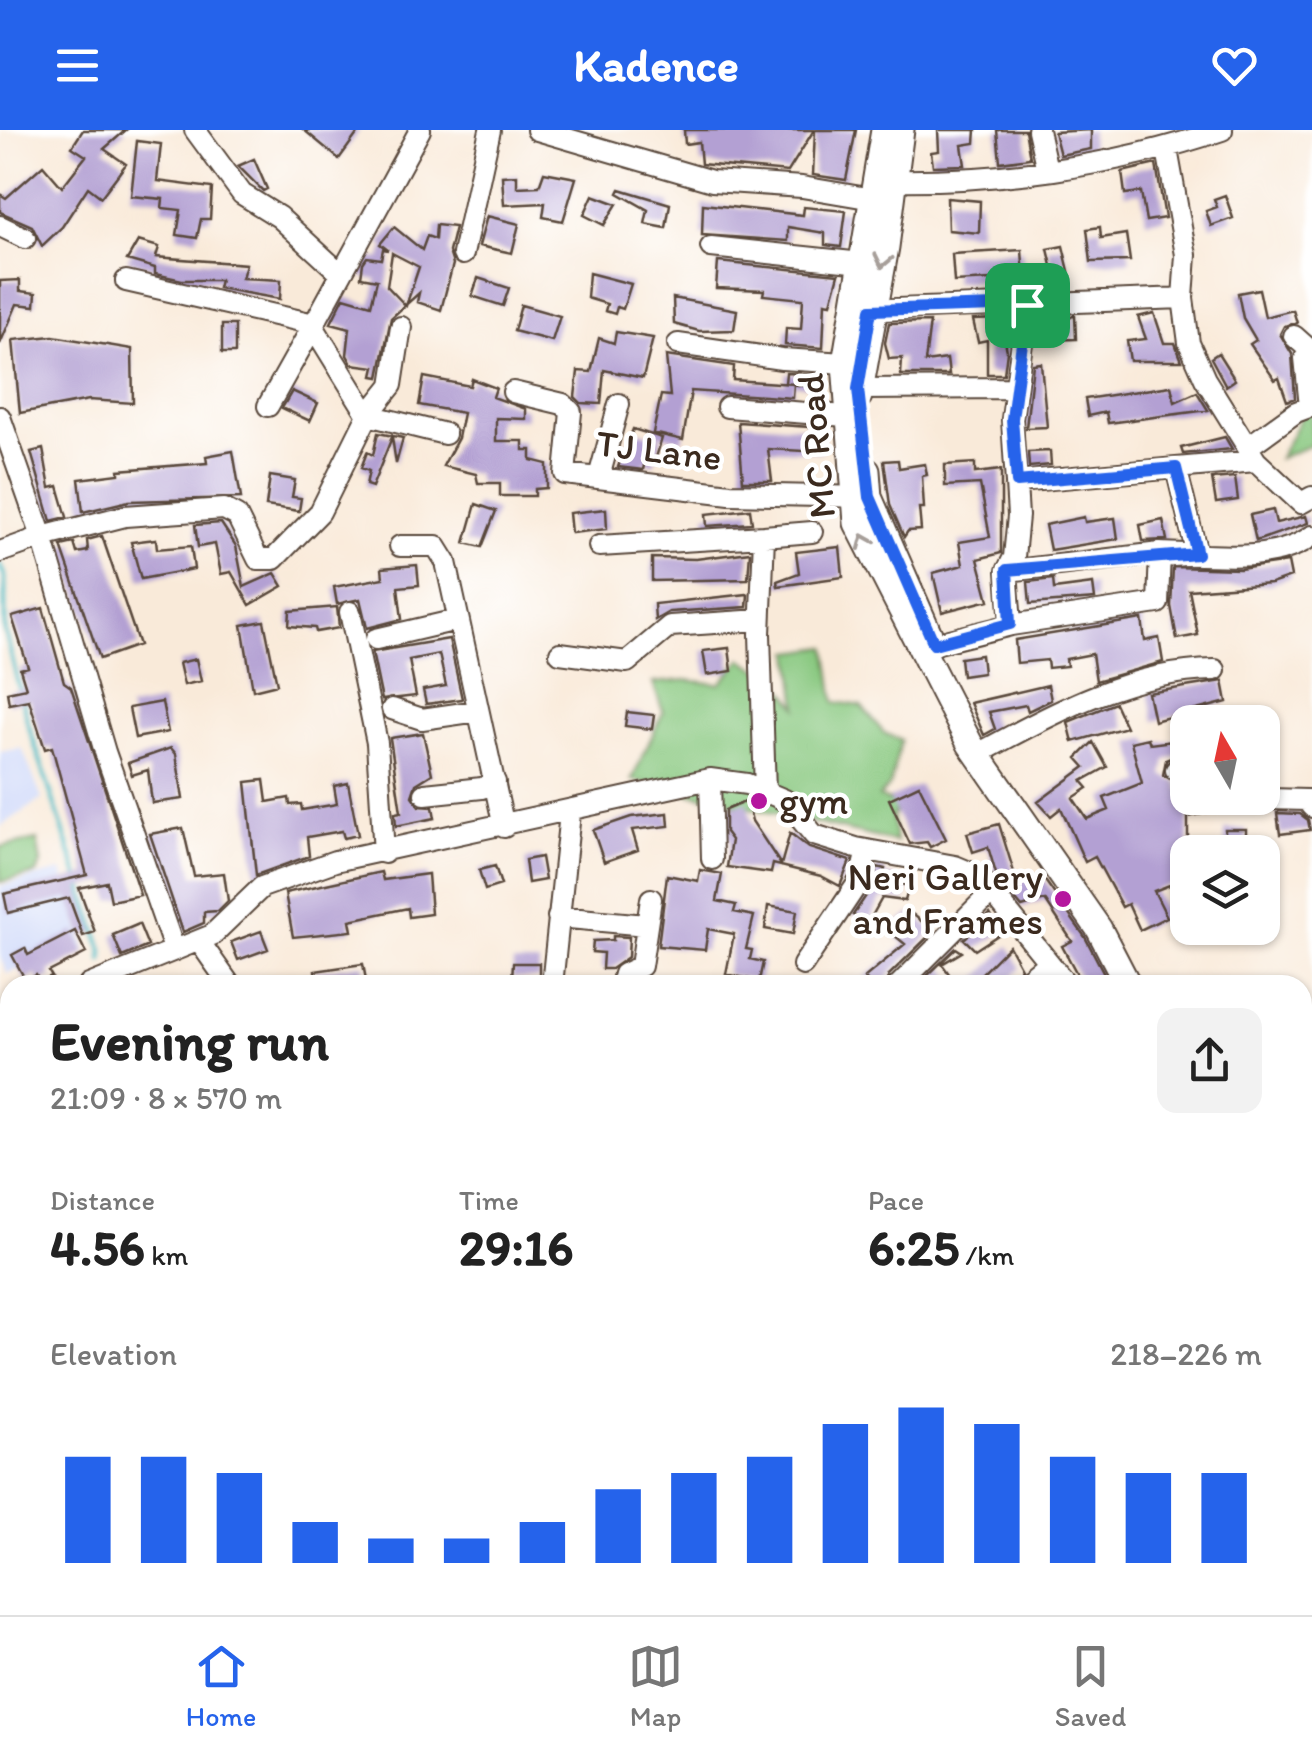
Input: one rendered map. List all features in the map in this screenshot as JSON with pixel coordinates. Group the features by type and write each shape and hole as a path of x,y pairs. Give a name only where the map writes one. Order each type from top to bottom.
{"main road":[{"name":"MC Road","path":"884,130 884,191 858,389 866,546 970,744 1100,929 1123,975"},
{"name":"MC Road","path":"900,130 862,264 845,363 846,416 861,496 987,750 1087,888 1139,975"}],"street":[{"path":"195,130 242,194 279,218 342,274"},
{"path":"268,406 420,130"},
{"path":"462,254 490,130"},
{"path":"536,130 605,147 699,178 884,191 1047,170 1167,149 1222,130"},
{"path":"1038,130 1047,170"},
{"path":"1167,149 1186,256 1183,298 1189,342 1204,379 1252,454 1302,503 1312,497"},
{"path":"0,226 24,238"},
{"path":"710,248 862,264"},
{"path":"126,280 313,325 368,415 444,434"},
{"path":"871,310 1183,298"},
{"path":"1010,624 1007,570 1014,557 1017,482 1014,388 1027,305"},
{"path":"0,552 125,516 224,509 237,516 258,558 274,559 320,512 368,415 392,385 401,327"},
{"path":"1017,482 1176,468 1252,454 1311,406 1305,358 1312,354 1294,336"},
{"path":"678,344 782,359 845,363"},
{"path":"858,389 1014,388"},
{"name":"TJ Lane","path":"513,392 566,406 571,416 564,474 730,494 861,496"},
{"path":"599,477 619,404"},
{"path":"727,407 846,416"},
{"path":"0,417 42,537 105,752 174,949"},
{"path":"1176,468 1197,554"},
{"path":"600,546 812,532"},
{"path":"764,536 760,620 766,792"},
{"path":"1007,570 1160,554 1280,550 1298,546 1312,536"},
{"path":"400,546 439,548 504,827"},
{"path":"934,644 1010,624 1158,603 1160,554"},
{"path":"350,612 377,744 384,853"},
{"path":"376,639 457,620"},
{"path":"560,654 627,662 670,626 760,620"},
{"path":"987,750 1046,716 1117,687 1182,670 1215,670"},
{"path":"392,708 422,719 478,710"},
{"path":"113,975 212,935 262,886 335,861 570,813 668,786 710,780 728,780 786,800 814,835 867,850 955,866 979,876 1058,975"},
{"path":"710,780 712,860"},
{"path":"425,794 482,788 495,782"},
{"path":"1280,799 1307,800 1312,807"},
{"path":"553,975 570,813"},
{"path":"804,965 860,880 867,850"},
{"path":"909,975 990,892"},
{"path":"624,975 641,966 651,899"},
{"path":"558,918 646,925"},
{"path":"199,941 223,975"},
{"path":"1033,975 1048,963"}],"shaded area":[{"path":"22,748 42,799 0,827 0,752"},
{"path":"62,871 86,950 7,973 0,957 0,886"}],"green space":[{"path":"1312,396 1312,445 1279,458"},
{"path":"827,647 835,702 861,706 884,733 901,740 890,785 879,797 898,805 892,818 896,842 632,780 663,712 653,683 685,680 720,684 742,659 775,679 798,707 791,652"},
{"path":"37,840 41,863 37,874 0,882 0,847"}],"building":[{"path":"83,130 126,130 104,149 126,164 101,197 88,187 62,227 42,246 32,226 0,212 0,194 6,198 43,165 62,187 86,156 72,147"},
{"path":"304,130 360,130 339,159"},
{"path":"684,130 814,130 788,172 701,164 699,142 685,144"},
{"path":"815,130 856,130 846,180 813,175"},
{"path":"938,130 976,130 975,143 962,145 965,165 933,166 931,152 939,151"},
{"path":"997,130 1025,130 1030,158 1000,162"},
{"path":"1091,130 1091,149 1060,155 1054,132"},
{"path":"137,141 161,144 157,181 212,188 210,219 201,219 197,238 177,235 181,210 162,208 163,199 131,196"},
{"path":"254,159 267,189 263,191 238,166"},
{"path":"1156,164 1165,218 1146,221 1141,192 1125,194 1122,172"},
{"path":"544,172 576,178 563,221 543,217 545,203 504,205 502,176 517,175 517,187 539,186"},
{"path":"620,189 670,204 666,228 645,224 648,210 618,193"},
{"path":"593,195 617,204 604,225 584,215"},
{"path":"1225,195 1233,218 1211,226 1206,211 1217,207 1214,199"},
{"path":"947,198 980,201 979,233 948,230"},
{"path":"703,204 803,215 804,207 846,211 841,247 825,245 825,233 788,227 788,241 702,235"},
{"path":"487,216 519,224 512,253 479,246"},
{"path":"436,225 455,227 449,252 453,264 441,310 417,302 419,293 407,304 419,267 392,253 387,286 405,305 391,318 379,377 373,376 375,367 352,364 347,355 350,328 331,323 344,297 371,305 377,280 361,277 363,263 367,257 381,259 383,249 388,250 380,244 394,227 422,250 427,236 435,239"},
{"path":"1100,227 1101,238 1126,234 1130,261 1091,262 1087,229"},
{"path":"138,241 159,247 156,257 246,264 242,278 281,280 280,299 218,288 220,280 182,280 155,274 155,268 127,260"},
{"path":"1063,246 1069,271 1054,274 1048,249"},
{"path":"1022,250 1024,279 1012,279 1014,291 991,292 990,280 954,282 952,254"},
{"path":"718,262 839,274 831,303 825,302 823,348 785,345 786,328 801,329 803,299 763,295 764,290 716,288"},
{"path":"589,273 631,284 623,309 617,307 615,314 605,311 607,304 587,298"},
{"path":"478,278 509,288 503,306 472,296"},
{"path":"20,280 20,291 36,293 35,306 17,304 0,344 0,281"},
{"path":"1259,289 1265,317 1293,310 1297,323 1284,326 1280,334 1292,354 1295,398 1287,401 1279,378 1275,380 1250,344 1256,340 1243,318 1238,293"},
{"path":"673,298 737,310 734,330 699,331 674,324"},
{"path":"521,305 560,316 552,341 514,331"},
{"path":"1154,313 1164,343 1175,343 1182,361 1130,361 1127,341 1146,339 1138,317"},
{"path":"1075,316 1076,339 1051,340 1050,317"},
{"path":"1001,319 1007,351 1004,374 987,374 987,340 978,342 973,320"},
{"path":"930,322 925,362 947,359 949,375 901,375 902,358 889,359 885,343 889,323"},
{"path":"222,325 235,325 235,353 222,353"},
{"path":"616,332 653,338 643,378 604,370 601,404 581,403 575,397 578,371 591,372 599,338 614,343"},
{"path":"53,336 132,349 133,403 89,400 20,413 13,340"},
{"path":"1218,353 1235,380 1226,386 1211,358"},
{"path":"666,356 734,366 733,380 794,384 793,398 691,391 683,440 653,433 661,395 670,396"},
{"path":"1041,363 1047,427 1026,428 1033,364"},
{"path":"786,373 820,375 818,388 785,383"},
{"path":"424,377 470,386 472,379 496,388 493,397 526,409 526,419 496,418 496,441 523,441 523,450 531,450 531,460 547,464 547,488 535,489 535,496 500,496 500,483 478,483 476,474 443,466 458,438 463,413 419,405"},
{"path":"1171,386 1175,402 1197,392 1208,410 1108,423 1106,412 1088,416 1085,399"},
{"path":"292,391 318,403 310,421 282,408"},
{"path":"738,422 824,428 822,452 768,449 772,481 743,481"},
{"path":"633,429 662,438 654,464 645,461 643,470 618,467"},
{"path":"378,433 403,438 396,464 392,437 372,487 366,485 369,471 361,468 367,452 373,455"},
{"path":"1225,437 1232,449 1183,454 1181,448"},
{"path":"43,449 50,488 58,486 67,517 51,521 31,452"},
{"path":"233,451 241,498 129,501 83,512 79,479 119,474 119,470 207,463 206,456"},
{"path":"1050,451 1051,465 1029,467 1028,452"},
{"path":"898,460 899,468 925,464 927,475 922,476 921,530 908,531 904,537 890,505 884,461"},
{"path":"975,463 975,473 1001,470 1001,553 978,559 989,600 942,612 933,573 963,565 959,542 990,537 980,484 945,486 945,465"},
{"path":"270,476 295,480 292,497 301,498 299,511 266,506"},
{"path":"1235,477 1238,500 1216,503 1212,479"},
{"path":"476,504 496,511 482,547 465,543"},
{"path":"606,509 607,529 571,533 569,513"},
{"path":"750,509 752,523 707,526 706,514"},
{"path":"1273,510 1276,523 1306,516 1308,523 1256,541 1250,515"},
{"path":"1084,517 1085,522 1115,518 1118,539 1050,550 1045,525"},
{"path":"1163,520 1167,540 1143,541 1140,525"},
{"path":"221,523 236,546 244,587 275,573 283,586 250,605 231,572 221,574 215,544 198,547 195,525"},
{"path":"102,536 139,645 100,659 61,546 74,543 77,553 88,551 87,540"},
{"path":"156,539 157,549 191,546 194,569 141,579 131,542"},
{"path":"840,547 843,577 778,586 777,581 799,573 796,552"},
{"path":"750,552 748,579 652,581 652,558 696,559"},
{"path":"1288,562 1291,577 1271,584 1189,590 1198,635 1177,639 1171,606 1173,567 1240,569"},
{"path":"417,565 419,585 398,587 402,619 367,628 360,599 337,604 334,587 383,578 382,568"},
{"path":"1053,579 1054,589 1093,584 1095,599 1030,604 1028,582"},
{"path":"748,594 747,607 669,612 655,620 654,604"},
{"path":"337,607 339,628 316,632 315,628 289,626 290,611"},
{"path":"43,608 64,682 71,687 140,895 111,901 107,882 79,888 95,932 83,936 69,898 8,913 4,894 87,875 52,747 45,749 29,700 9,704 7,692 26,688 20,669 28,667 12,617"},
{"path":"1142,619 1145,641 1159,638 1163,662 1096,681 1092,654 1066,659 1067,666 1048,668 1047,660 1017,663 1015,640"},
{"path":"264,621 277,684 253,690 242,625"},
{"path":"449,639 462,699 426,704 423,690 446,686 439,654 409,660 416,696 382,700 372,652"},
{"path":"729,648 732,671 707,675 703,651"},
{"path":"981,655 983,673 962,676 960,658"},
{"path":"196,659 201,681 184,685 179,663"},
{"path":"1223,681 1227,702 1170,705 1170,717 1154,721 1148,693"},
{"path":"1048,685 1051,700 1028,711 1026,705 989,712 995,729 984,735 970,703"},
{"path":"162,702 168,732 135,738 129,708"},
{"path":"1115,703 1126,727 1073,742 1068,722"},
{"path":"627,712 654,715 652,729 625,726"},
{"path":"423,733 432,774 416,784 412,796 419,806 433,807 435,818 396,826 395,813 401,812 390,738"},
{"path":"1148,738 1150,744 1170,741 1170,758 1166,760 1163,775 1170,779 1170,815 1197,815 1188,817 1188,835 1170,835 1170,885 1154,891 1167,917 1140,930 1128,904 1122,907 1095,857 1085,862 1061,808 1051,816 1038,802 1085,767 1077,758 1093,742 1107,767 1082,781 1088,788 1073,798 1087,819 1109,810 1104,798 1142,783 1131,742"},
{"path":"171,748 176,754 183,799 152,803 148,770 132,775 128,763"},
{"path":"264,780 267,802 289,798 290,805 301,804 302,810 337,804 334,786 348,783 358,835 344,838 342,831 307,837 309,856 256,875 246,782"},
{"path":"919,785 946,839 930,847 927,842 910,844 889,799"},
{"path":"747,801 752,821 781,865 790,833 809,848 850,861 840,886 821,876 773,864 771,873 727,867 731,840 725,832 725,810"},
{"path":"668,813 669,826 632,830 638,850 604,862 593,830 631,817"},
{"path":"1280,813 1300,814 1308,820 1310,830 1280,834"},
{"path":"999,824 1017,882 1041,875 1085,937 1105,975 1078,975 1062,946 1072,941 1045,900 1022,907 997,877 988,847 973,852 967,833"},
{"path":"183,828 194,876 224,873 228,901 218,911 204,912 204,923 183,932 150,834"},
{"path":"1225,829 1246,829 1246,835 1225,835"},
{"path":"541,857 545,880 528,883 525,860"},
{"path":"495,866 501,885 485,890 479,870"},
{"path":"877,867 885,869 884,875 897,877 896,883 909,886 905,901 882,898 868,923 853,915 872,887"},
{"path":"700,870 722,874 717,901 736,905 734,912 754,916 746,949 752,950 750,959 763,962 760,975 726,974 734,934 708,929 705,950 658,946 667,875 698,881"},
{"path":"381,872 383,880 428,874 431,914 409,917 408,908 350,920 352,931 293,937 285,893"},
{"path":"768,906 797,911 793,934 765,929"},
{"path":"911,913 934,931 889,975 868,975 905,944 889,931"},
{"path":"990,914 1001,933 975,950 964,939"},
{"path":"139,924 148,946 122,957 113,935"},
{"path":"75,931 86,953 49,972 51,975 23,975 12,955 25,948 28,955"},
{"path":"261,931 268,949 238,960 231,942"},
{"path":"613,936 629,937 628,957 611,969 602,969 603,953 592,952 593,941 613,940"},
{"path":"1009,946 1021,968 1015,975 980,975"},
{"path":"956,948 962,952 942,964 950,975 928,975"},
{"path":"513,963 539,963 539,975 512,975"},
{"path":"363,964 365,975 316,975 315,971"}],"waterway":[{"path":"0,565 5,576 5,630 28,724 103,951 102,960"}],"place":[{"name":"gym","path":"759,801"},
{"name":"Neri Gallery and Frames","path":"1063,899"}],"route":[{"path":"1027,305 1012,419 1017,482 1176,468 1197,554 1160,554 1007,570 1010,624 934,644 870,497 858,389 871,310 1027,305"}]}
